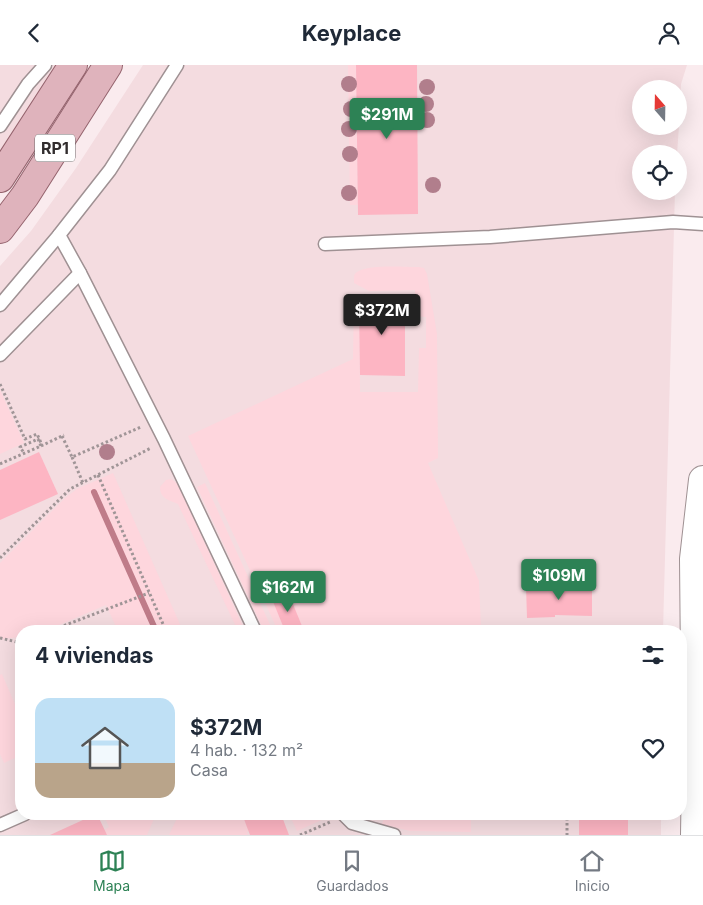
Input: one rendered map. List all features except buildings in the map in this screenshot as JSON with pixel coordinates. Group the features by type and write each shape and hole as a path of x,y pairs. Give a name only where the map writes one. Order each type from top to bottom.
{"main road":[{"name":"RP1","path":"0,178 73,65"},
{"name":"RP1","path":"0,229 25,196 108,65"}],"street":[{"path":"695,835 694,559 703,480"}],"lane":[{"path":"0,126 28,85 45,65"},
{"path":"0,305 59,235 110,170 177,65"},
{"path":"325,244 490,237 673,222 703,224"},
{"path":"59,235 168,448 251,625"},
{"path":"0,355 80,273"},
{"path":"0,825 15,818"},
{"path":"345,820 394,835"}],"path":[{"path":"0,385 25,439 37,434 41,445"},
{"path":"72,457 147,424"},
{"path":"0,464 63,436 82,483"},
{"path":"24,453 20,447 38,439 41,445"},
{"path":"0,558 70,489 157,445"},
{"path":"98,475 163,625"},
{"path":"66,625 149,593"},
{"path":"0,638 15,642"},
{"path":"300,835 332,820"},
{"path":"567,820 567,835"}],"shaded area":[{"path":"0,65 73,65 0,178"},
{"path":"143,65 687,65 682,80 632,80 632,135 678,135 678,145 632,145 632,200 675,200 663,625 15,625 15,820 661,820 661,835 0,835 0,266 31,231 76,168"},
{"path":"348,65 356,65 358,205 350,205"},
{"path":"419,267 424,268 427,274 437,334 438,458 428,463 479,581 481,625 275,625 188,436 353,359 354,299 359,303 360,392 418,392 419,348 426,348 426,317 415,316 415,290 369,291 354,283 355,274 362,269"},
{"path":"0,390 24,443 0,454"},
{"path":"113,473 180,625 115,625 106,605 59,625 15,625 15,638 0,639 0,563 65,498 77,489"},
{"path":"171,479 178,484 242,625 235,625 178,504 163,497 160,487 166,480"},
{"path":"205,483 270,625 261,625 197,487"},
{"path":"2,674 15,704 15,758 4,763 0,754 0,675"},
{"path":"106,820 153,820 147,835 97,835 109,827"},
{"path":"176,820 244,820 249,831 247,832 248,835 169,835"},
{"path":"292,820 322,820 297,831"},
{"path":"383,820 471,820 471,832 410,831 382,824"}],"waterway":[{"path":"94,492 153,625"}]}
